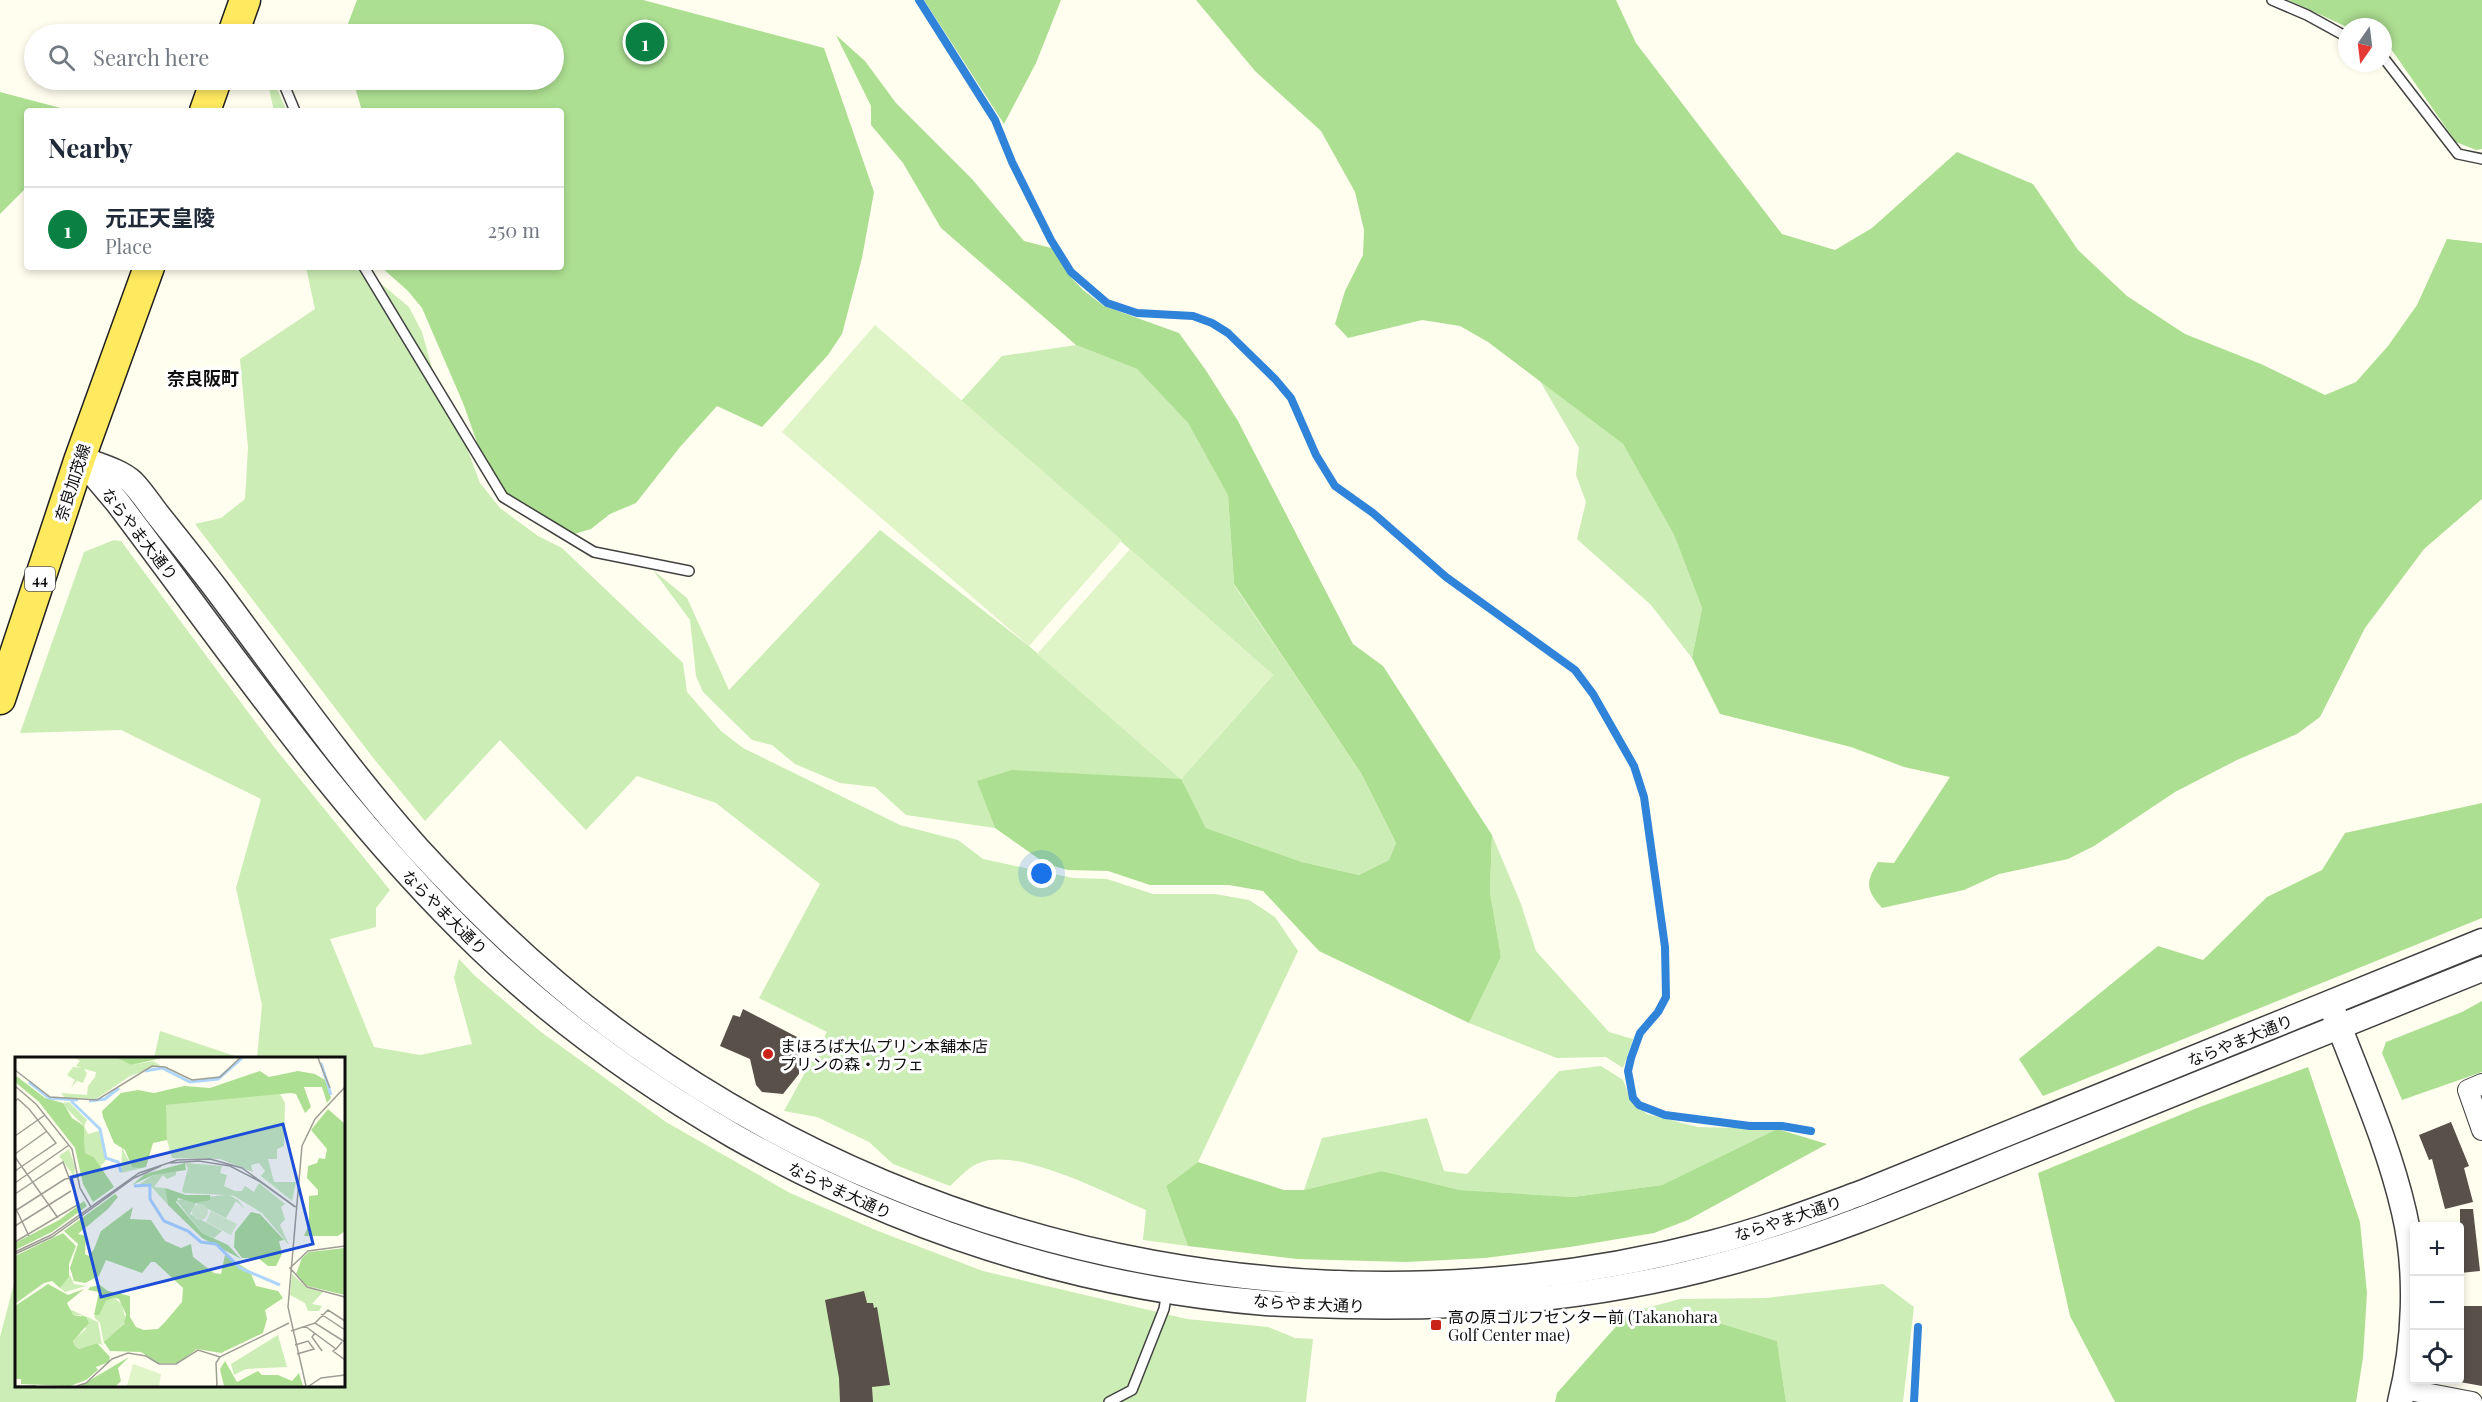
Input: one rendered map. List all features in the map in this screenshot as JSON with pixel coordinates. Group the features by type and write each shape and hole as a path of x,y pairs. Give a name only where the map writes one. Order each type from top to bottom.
{"main road":[{"path":"206,108 212,90"},
{"name":"奈良加茂線","path":"0,699 80,458 147,270"}],"street":[{"name":"ならやま大通り","path":"80,458 129,479 190,555 349,765 416,847 500,933 546,974 633,1043 698,1087 808,1149 879,1182 974,1218 1026,1234 1137,1261 1264,1278 1404,1284 1529,1276 1648,1257 1710,1243 1788,1220 1861,1193 2482,941"},
{"name":"ならやま大通り","path":"80,458 118,503 346,802 401,869 479,947 572,1029 682,1106 796,1171 851,1197 906,1220 1019,1259 1167,1291 1269,1304 1409,1307 1523,1301 1650,1282 1796,1243 1885,1212 2482,969"},
{"path":"2330,1003 2383,1138 2404,1212 2412,1261 2413,1297 2402,1396 2472,1402"},
{"path":"2482,1084 2468,1090 2482,1130"}],"lane":[{"path":"2272,0 2338,32"},
{"path":"2392,69 2458,154 2482,159"},
{"path":"286,90 294,108"},
{"path":"366,270 503,497 594,552 689,571"},
{"path":"1109,1402 1132,1390 1164,1309 1167,1291"}],"green space":[{"path":"357,0 643,0 824,48 874,192 862,258 842,334 828,355 762,427 717,406 680,447 636,503 610,514 591,529 571,535 504,494 483,459 463,403 422,308 408,291 384,270 564,270 564,108 361,108 356,90 564,90 564,24 348,24"},
{"path":"924,0 1061,0 1036,63 1004,124"},
{"path":"1196,0 1616,0 1636,43 1782,234 1835,250 1872,228 1957,152 2033,184 2078,250 2127,296 2185,334 2261,364 2325,395 2356,382 2388,346 2417,305 2447,239 2482,243 2482,499 2424,549 2365,628 2320,717 2297,734 2237,760 2175,792 2094,846 2068,859 1999,874 1964,890 1882,908 1870,890 1869,885 1874,869 1878,862 1894,863 1950,777 1904,767 1851,747 1720,714 1692,658 1702,608 1674,535 1623,444 1488,342 1460,326 1422,320 1348,338 1335,324 1345,291 1363,255 1364,230 1355,192 1321,131 1255,71"},
{"path":"2288,0 2482,0 2482,149 2476,150 2456,142 2392,50 2392,18 2338,18 2338,23"},
{"path":"836,35 865,61 896,103 972,179 1024,241 1055,249 1068,274 1083,290 1104,306 1179,333 1205,369 1238,421 1353,644 1383,666 1492,835 1490,892 1501,957 1469,1023 1319,951 1263,891 1229,885 1150,885 1108,871 1068,870 1046,864 995,828 977,781 1012,770 1181,779 1206,828 1302,862 1359,875 1389,860 1396,843 1361,773 1234,584 1228,495 1188,423 1137,369 1076,345 941,228 903,163 871,125 871,106"},
{"path":"269,90 278,90 286,108 273,108"},
{"path":"0,92 61,108 24,108 24,190 0,214"},
{"path":"307,270 365,270 409,307 422,332 436,382 451,405 480,483 500,508 538,536 562,548 683,663 687,692 721,731 743,748 900,825 958,840 983,859 1073,878 1107,879 1153,894 1215,894 1249,900 1275,917 1298,951 1198,1162 1166,1186 1188,1246 1143,1240 1146,1210 1039,1166 996,1159 975,1165 950,1186 893,1164 869,1142 817,1117 784,1111 827,1032 759,998 820,884 716,803 637,776 586,830 500,740 425,821 374,759 195,524 221,518 245,499 248,448 240,359 315,309"},
{"path":"875,325 1122,540 1029,646 782,432"},
{"path":"1076,345 1137,369 1188,423 1228,494 1234,585 1361,773 1396,843 1389,860 1359,875 1302,862 1206,828 1181,780 978,782 995,828 906,815 875,787 840,783 795,764 772,745 752,740 703,692 696,676 690,620 653,570 687,598 729,690 880,530 1029,646 1181,779 1273,675 961,401 1002,356"},
{"path":"1540,381 1623,444 1674,535 1702,608 1692,658 1651,605 1577,539 1586,502 1576,475 1579,448"},
{"path":"114,540 121,541 274,747 390,890 376,908 376,927 330,939 374,1047 420,1055 472,1044 454,978 459,959 475,976 541,1032 666,1122 790,1193 878,1231 983,1271 1187,1319 1268,1327 1295,1338 1313,1339 1306,1402 0,1402 0,1337 15,1280 15,1387 345,1387 345,1057 257,1057 262,1005 236,888 261,799 121,730 20,733 84,552"},
{"path":"1130,549 1273,675 1181,779 1037,654"},
{"path":"2482,803 2482,918 2043,1096 2019,1059 2158,946 2203,960 2267,897 2322,870 2345,833"},
{"path":"1492,835 1521,904 1536,951 1609,1032 1633,1039 1623,1068 1606,1057 1557,1058 1469,1023 1501,957 1490,892"},
{"path":"2482,1001 2482,1072 2402,1100 2382,1053 2386,1042 2462,1012"},
{"path":"160,1031 238,1057 154,1057"},
{"path":"1601,1066 1623,1080 1631,1100 1647,1114 1698,1127 1777,1129 1662,1185 1573,1197 1460,1190 1382,1171 1304,1190 1322,1138 1427,1118 1444,1171 1467,1174 1559,1071"},
{"path":"2308,1067 2360,1222 2367,1293 2363,1358 2356,1402 2115,1402 2070,1316 2038,1173 2197,1108"},
{"path":"1777,1129 1827,1144 1688,1220 1654,1233 1485,1258 1406,1262 1297,1259 1188,1246 1166,1186 1198,1162 1284,1190 1304,1190 1382,1171 1460,1190 1573,1197 1662,1185"},
{"path":"1883,1284 1914,1307 1903,1402 1786,1402 1777,1341 1710,1320 1628,1313 1680,1299 1766,1298"},
{"path":"1628,1313 1710,1320 1777,1341 1786,1402 1555,1402 1557,1393"}],"building":[{"name":"まほろば大仏プリン本舗本店 プリンの森・カフェ","path":"743,1009 799,1038 799,1074 783,1094 762,1092 756,1085 750,1059 720,1046 733,1015 740,1017"},
{"path":"2451,1122 2469,1166 2464,1168 2473,1202 2445,1209 2432,1159 2429,1160 2419,1135"},
{"path":"2460,1209 2473,1209 2480,1271 2464,1273 2464,1222 2460,1222"},
{"path":"864,1291 867,1303 873,1303 874,1308 877,1307 890,1385 872,1387 873,1402 840,1402 839,1378 825,1300"},
{"path":"2464,1306 2482,1306 2482,1386 2464,1383"}],"waterway":[{"path":"919,0 995,120 1012,162 1051,240 1071,272 1107,303 1137,313 1193,316 1212,323 1228,333 1291,398 1316,455 1335,486 1373,513 1446,577 1575,670 1593,694 1634,766 1644,797 1665,947 1666,997 1658,1012 1640,1033 1631,1058 1628,1071 1633,1098 1639,1105 1665,1115 1750,1126 1782,1126 1811,1131"},
{"path":"1914,1402 1918,1327"}],"place":[{"name":"元正天皇陵","path":"645,42"},
{"name":"まほろば大仏プリン本舗本店 プリンの森・カフェ","path":"768,1054"},
{"name":"高の原ゴルフセンター前 (Takanohara Golf Center mae)","path":"1436,1325"}],"district":[{"name":"奈良阪町","path":"203,378"}]}
